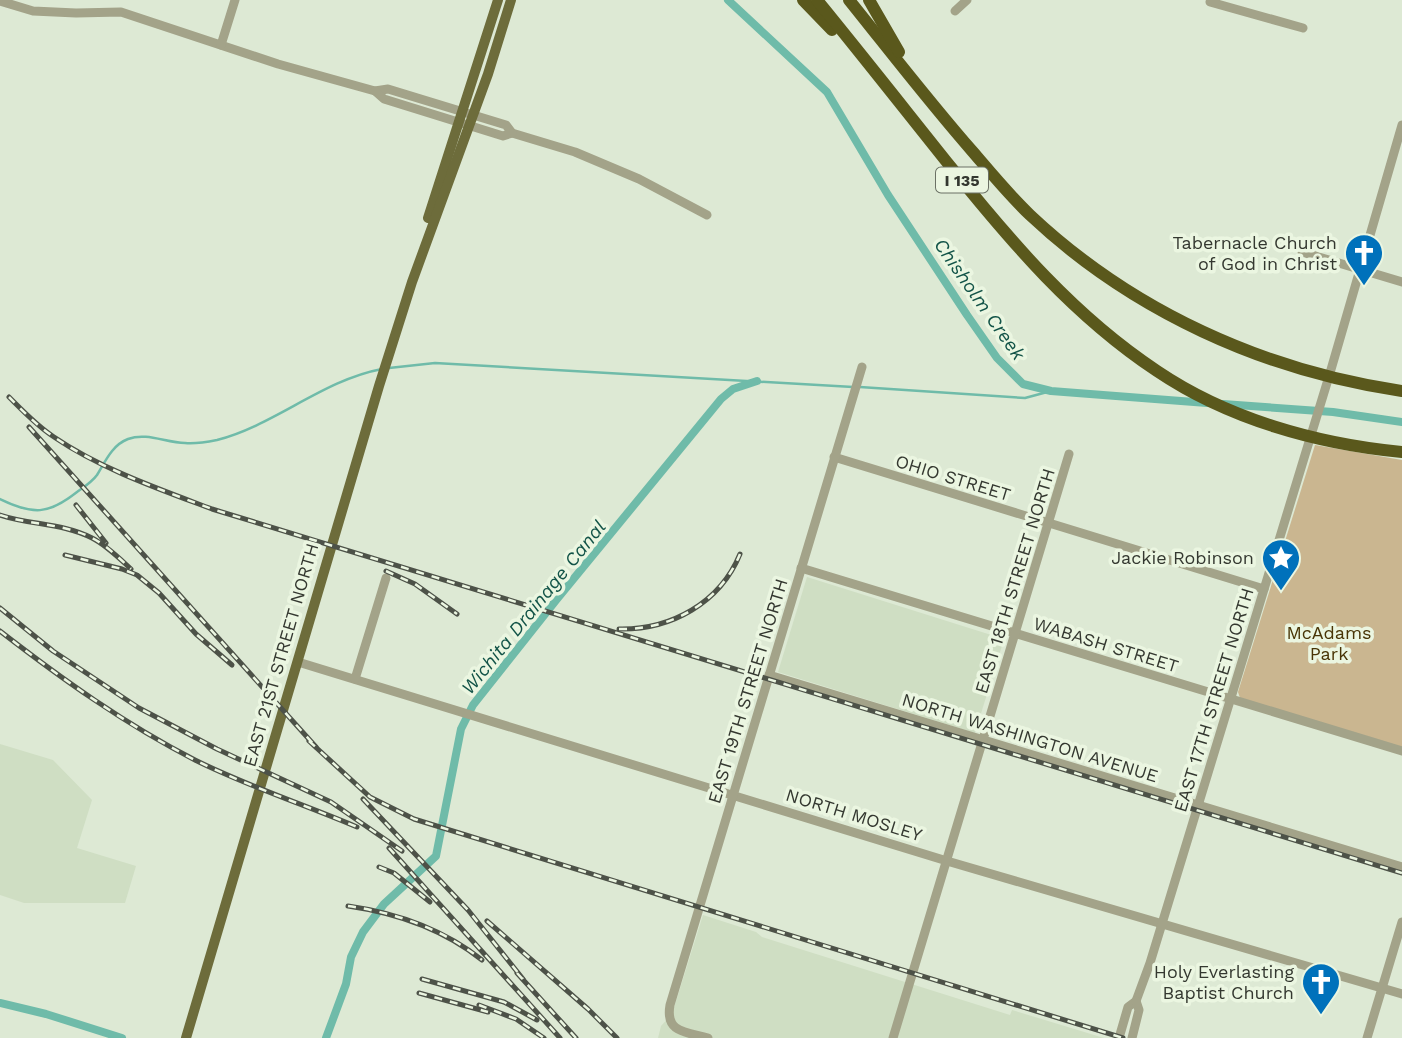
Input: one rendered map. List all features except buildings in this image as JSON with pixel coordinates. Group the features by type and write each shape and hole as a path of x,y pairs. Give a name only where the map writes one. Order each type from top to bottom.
{"highway":[{"path":"803,0 894,96"},
{"name":"I 135","path":"817,0 1009,239 1068,301 1122,345 1190,391 1253,418 1289,431 1351,445 1402,452"},
{"name":"I 135","path":"849,0 935,109 1029,215 1115,282 1199,331 1261,356 1328,377 1402,391"},
{"path":"869,0 935,109"}],"main road":[{"name":"EAST 21ST STREET NORTH","path":"466,119 498,0"},
{"name":"EAST 21ST STREET NORTH","path":"186,1038 379,386 466,119 511,0"}],"street":[{"path":"221,45 235,0"},
{"path":"955,11 967,0"},
{"path":"0,1 33,11 121,12 278,64 375,91 388,89 503,136 512,133 575,152 639,179 707,215"},
{"path":"1210,4 1303,28"},
{"name":"EAST 17TH STREET NORTH","path":"1119,1038 1128,1007 1136,1001 1198,807 1402,125"},
{"path":"1302,252 1402,282"},
{"name":"EAST 19TH STREET NORTH","path":"708,1038 672,1025 668,1018 670,1005 862,366"},
{"name":"EAST 18TH STREET NORTH","path":"893,1038 1069,454"},
{"name":"OHIO STREET","path":"834,457 1264,589"},
{"name":"WABASH STREET","path":"801,568 1402,751"},
{"path":"355,679 386,578"},
{"name":"NORTH MOSLEY","path":"298,662 947,860 1402,994"},
{"name":"NORTH WASHINGTON AVENUE","path":"769,675 1402,867"},
{"path":"1367,1038 1402,922"},
{"name":"EAST 17TH STREET NORTH","path":"1132,1038 1139,1010 1136,1001"}],"shaded area":[{"path":"807,577 1004,639 975,733 778,672"},
{"path":"0,744 53,760 92,800 77,848 136,866 125,903 24,903 0,895"},
{"path":"703,915 756,932 762,937 1010,1015 1012,1010 1104,1038 658,1038 661,1026 672,1014"}],"green space":[{"name":"McAdams Park","path":"1315,445 1402,460 1402,747 1240,698 1238,692"}],"waterway":[{"name":"Chisholm Creek","path":"728,0 827,92 888,195 967,315 997,358 1023,384 1051,391 1207,403"},
{"path":"389,368 435,363 853,387"},
{"path":"0,499 31,510 49,509 67,500 90,482 113,450 128,439 149,437 178,443 217,440 259,424 339,383 382,369"},
{"name":"Wichita Drainage Canal","path":"326,1038 346,984 351,957 363,932 384,904 436,856 461,729 473,705 721,399 733,389 757,381"},
{"path":"860,387 1025,398 1051,391"},
{"name":"Chisholm Creek","path":"1223,404 1333,412 1402,422"},
{"name":"Wichita Drainage Canal","path":"0,1003 46,1014 122,1038"}],"railway":[{"path":"9,397 48,433 91,459 212,509 1402,873"},
{"path":"29,427 316,747"},
{"path":"76,505 106,543"},
{"path":"0,515 81,533 102,544 131,569"},
{"path":"619,629 657,625 692,610 720,587 740,554"},
{"path":"65,555 137,575 159,593 196,634 232,665"},
{"path":"386,571 415,584 457,614"},
{"path":"0,608 53,651 139,708 217,749 331,802 402,851"},
{"path":"0,631 94,700 169,746 235,778 357,827"},
{"path":"309,741 370,797 414,819 1123,1038"},
{"path":"363,799 468,910 523,979"},
{"path":"389,848 560,1038"},
{"path":"379,867 394,873 430,902"},
{"path":"348,906 419,924 452,939 482,960"},
{"path":"487,921 588,1009 617,1038"},
{"path":"517,973 576,1038"},
{"path":"422,979 504,1002 537,1020"},
{"path":"419,993 488,1012"},
{"path":"479,1005 516,1019 544,1038"}],"place":[{"name":"Tabernacle Church of God in Christ","path":"1364,287"},
{"name":"Jackie Robinson","path":"1281,592"},
{"name":"Holy Everlasting Baptist Church","path":"1321,1016"}]}
